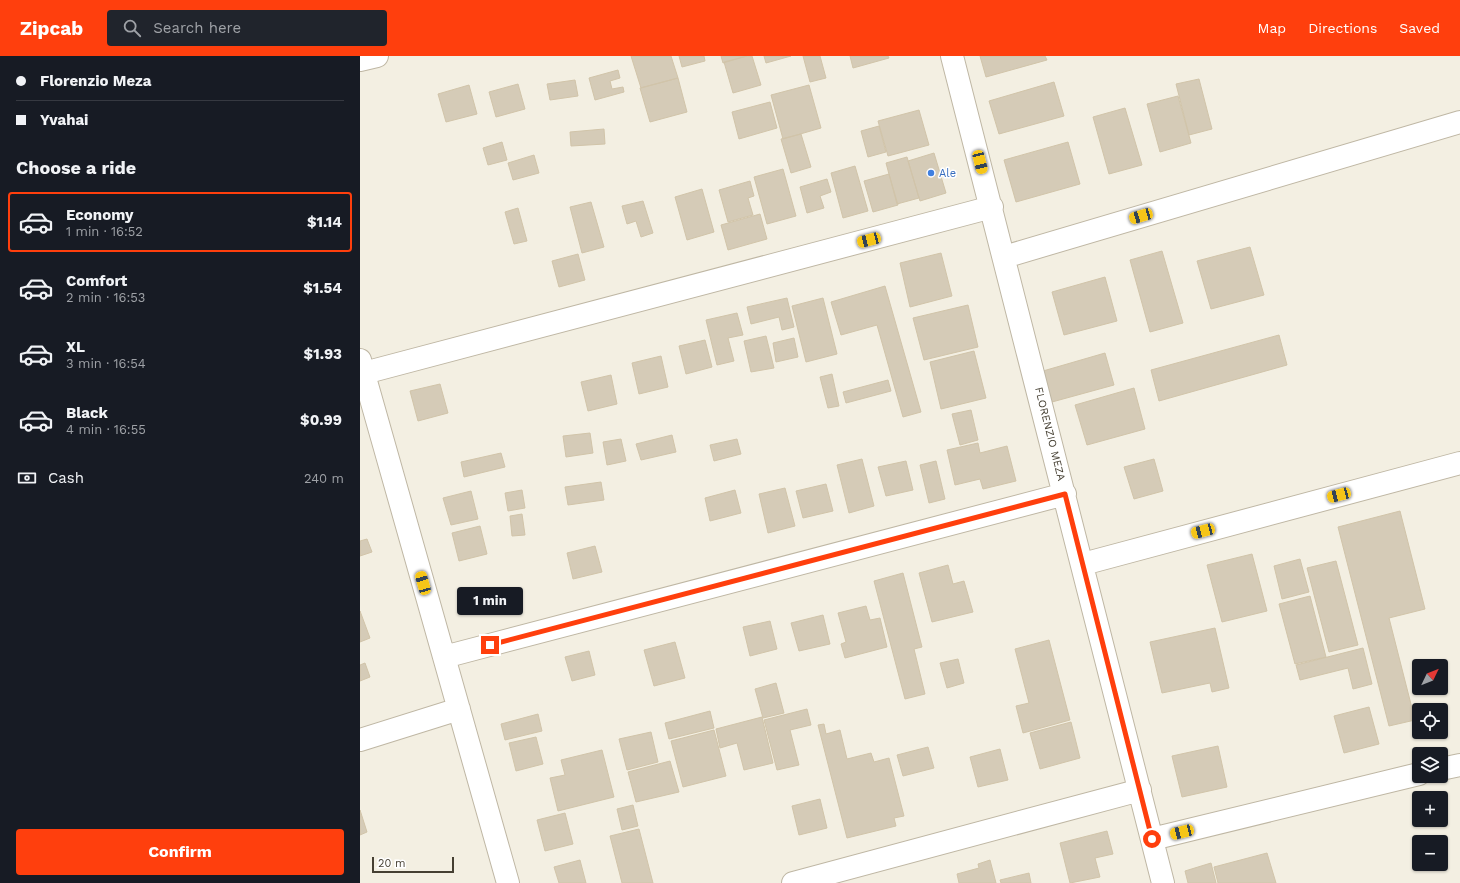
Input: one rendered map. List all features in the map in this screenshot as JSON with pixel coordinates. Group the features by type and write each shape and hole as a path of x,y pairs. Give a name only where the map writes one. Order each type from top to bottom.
{"street":[{"path":"360,60 377,56"},
{"name":"FLORENZIO MEZA","path":"952,56 992,207 1163,883"},
{"path":"1004,256 1460,122"},
{"path":"508,883 444,657 366,405 362,366 992,207"},
{"path":"1083,564 1460,463"},
{"path":"444,657 1065,494"},
{"path":"360,740 458,709"},
{"path":"1448,767 1460,764"},
{"path":"1152,839 1412,776"},
{"path":"793,883 1140,790"}],"building":[{"path":"631,56 671,56 678,78 641,88"},
{"path":"679,56 704,56 705,61 682,67"},
{"path":"721,56 747,56 723,63"},
{"path":"752,56 761,85 733,93 724,62"},
{"path":"764,56 791,56 766,63"},
{"path":"803,56 820,56 826,78 810,82"},
{"path":"850,56 888,56 889,58 853,68"},
{"path":"980,56 1045,56 1047,60 986,77"},
{"path":"618,70 620,78 610,81 612,89 623,87 624,92 595,100 589,78"},
{"path":"678,78 687,112 650,122 640,88"},
{"path":"1199,79 1212,129 1189,135 1176,84"},
{"path":"575,80 578,96 550,100 547,84"},
{"path":"1054,82 1064,116 999,134 989,101"},
{"path":"518,84 525,109 496,117 489,92"},
{"path":"469,85 477,114 446,122 438,94"},
{"path":"809,85 821,128 783,139 771,95"},
{"path":"1178,96 1191,143 1160,152 1147,104"},
{"path":"770,102 777,128 739,139 732,112"},
{"path":"1125,108 1142,165 1109,174 1093,117"},
{"path":"919,110 929,145 888,156 878,121"},
{"path":"879,126 886,152 868,157 861,131"},
{"path":"604,129 605,144 571,146 570,132"},
{"path":"801,134 811,167 791,173 781,139"},
{"path":"502,142 507,160 488,165 483,148"},
{"path":"1068,142 1080,184 1016,202 1004,160"},
{"path":"934,153 946,193 920,201 908,161"},
{"path":"534,155 539,173 513,180 508,163"},
{"path":"907,157 919,198 897,204 886,163"},
{"path":"855,166 868,211 843,218 831,173"},
{"path":"783,169 796,216 767,224 754,177"},
{"path":"889,174 898,205 873,212 864,181"},
{"path":"827,179 831,192 820,196 824,208 807,213 800,187"},
{"path":"750,181 754,196 748,198 753,215 728,222 719,190"},
{"path":"702,189 714,232 687,240 675,197"},
{"path":"643,201 653,233 641,237 636,221 627,224 622,206"},
{"path":"591,202 604,247 582,253 570,207"},
{"path":"518,208 527,241 514,244 505,212"},
{"path":"760,214 767,239 728,250 721,225"},
{"path":"1250,247 1264,295 1211,309 1197,261"},
{"path":"1162,251 1183,323 1150,332 1130,260"},
{"path":"941,253 952,296 910,307 900,263"},
{"path":"578,254 585,280 559,287 552,261"},
{"path":"1105,277 1117,321 1064,335 1052,292"},
{"path":"885,286 921,412 903,417 877,325 841,335 831,302"},
{"path":"787,298 794,327 782,330 779,317 751,324 747,307"},
{"path":"823,298 837,354 806,362 792,306"},
{"path":"968,305 978,347 924,360 913,318"},
{"path":"737,313 743,335 728,338 734,361 717,365 706,320"},
{"path":"1279,335 1287,365 1159,401 1151,370"},
{"path":"766,336 774,368 751,372 744,341"},
{"path":"794,338 798,357 776,362 773,343"},
{"path":"705,340 712,367 686,374 679,346"},
{"path":"974,351 986,398 941,409 930,362"},
{"path":"1105,353 1114,385 1052,402 1043,371"},
{"path":"661,356 668,387 639,394 632,363"},
{"path":"832,374 839,406 828,408 820,377"},
{"path":"611,375 617,404 588,411 581,382"},
{"path":"888,380 891,391 846,403 843,392"},
{"path":"440,384 448,413 418,421 410,391"},
{"path":"1134,388 1145,429 1087,445 1075,405"},
{"path":"971,410 978,440 960,445 952,414"},
{"path":"590,433 593,453 566,457 563,436"},
{"path":"672,435 676,452 641,460 636,444"},
{"path":"621,439 626,461 607,465 603,442"},
{"path":"737,439 741,454 714,461 710,445"},
{"path":"978,443 980,453 1007,446 1016,481 983,489 980,479 955,485 947,450"},
{"path":"501,453 505,467 464,477 461,462"},
{"path":"862,459 874,506 849,513 837,465"},
{"path":"1154,459 1163,491 1134,499 1124,467"},
{"path":"906,461 913,490 886,496 878,467"},
{"path":"936,461 945,499 929,503 920,465"},
{"path":"601,482 604,500 568,505 565,487"},
{"path":"826,484 833,511 803,518 796,491"},
{"path":"785,488 795,526 768,533 759,494"},
{"path":"522,490 525,508 508,511 505,493"},
{"path":"735,490 741,513 710,521 705,498"},
{"path":"471,491 478,519 451,525 443,498"},
{"path":"1400,511 1425,609 1389,618 1412,708 1412,721 1389,726 1338,527"},
{"path":"522,514 525,535 512,536 510,516"},
{"path":"480,526 487,554 459,561 452,533"},
{"path":"367,539 372,552 360,556 360,541"},
{"path":"595,546 602,572 573,579 567,553"},
{"path":"1252,554 1267,611 1222,622 1207,565"},
{"path":"1300,559 1309,592 1282,599 1274,566"},
{"path":"1336,561 1358,645 1329,652 1307,568"},
{"path":"948,565 953,584 964,581 973,612 932,622 919,573"},
{"path":"903,573 922,647 914,649 925,694 905,699 874,581"},
{"path":"1310,596 1326,657 1295,664 1279,604"},
{"path":"866,606 870,620 880,618 887,647 845,658 841,644 846,642 838,613"},
{"path":"360,611 370,638 360,642"},
{"path":"823,615 830,644 799,651 791,623"},
{"path":"770,621 777,649 750,656 743,627"},
{"path":"1215,628 1229,688 1212,692 1210,683 1162,693 1150,642"},
{"path":"1049,640 1070,720 1023,733 1016,706 1029,703 1015,649"},
{"path":"675,642 685,678 654,686 644,650"},
{"path":"1363,648 1372,684 1353,689 1348,668 1300,680 1296,665"},
{"path":"589,651 595,675 572,681 565,657"},
{"path":"958,659 964,683 947,688 940,663"},
{"path":"365,663 370,677 360,681 360,665"},
{"path":"776,683 784,713 763,718 755,689"},
{"path":"1369,707 1379,744 1344,753 1334,716"},
{"path":"807,709 811,725 790,730 799,765 777,770 764,720"},
{"path":"710,711 714,728 669,739 665,723"},
{"path":"538,714 542,731 505,740 501,724"},
{"path":"762,717 773,763 744,770 737,743 720,748 716,729"},
{"path":"1071,722 1080,758 1040,769 1030,733"},
{"path":"824,724 826,734 840,730 847,759 871,753 874,762 889,758 904,816 894,818 896,826 847,838 818,725"},
{"path":"714,730 726,776 683,787 671,741"},
{"path":"651,732 658,762 627,770 619,739"},
{"path":"536,737 543,764 516,771 509,743"},
{"path":"1218,746 1227,787 1182,797 1172,756"},
{"path":"928,747 934,768 903,776 897,755"},
{"path":"1000,749 1008,780 978,787 970,757"},
{"path":"602,750 614,797 558,811 550,778 565,775 561,760"},
{"path":"670,761 679,792 636,802 628,772"},
{"path":"820,799 827,828 799,835 792,806"},
{"path":"633,805 638,826 622,830 617,809"},
{"path":"360,810 367,832 360,835"},
{"path":"565,813 573,844 545,851 537,820"},
{"path":"639,829 653,883 622,883 610,836"},
{"path":"1107,831 1113,854 1095,858 1100,877 1070,883 1060,843"},
{"path":"1267,853 1276,883 1218,883 1214,867"},
{"path":"580,860 586,883 559,883 554,867"},
{"path":"990,860 996,883 959,883 957,874 979,868 978,864"},
{"path":"1211,863 1216,883 1188,883 1185,871"},
{"path":"1029,873 1031,883 1001,883 1000,880"}],"place":[{"name":"Ale","path":"931,173"}],"route":[{"path":"490,645 1065,494 1152,839"}]}
